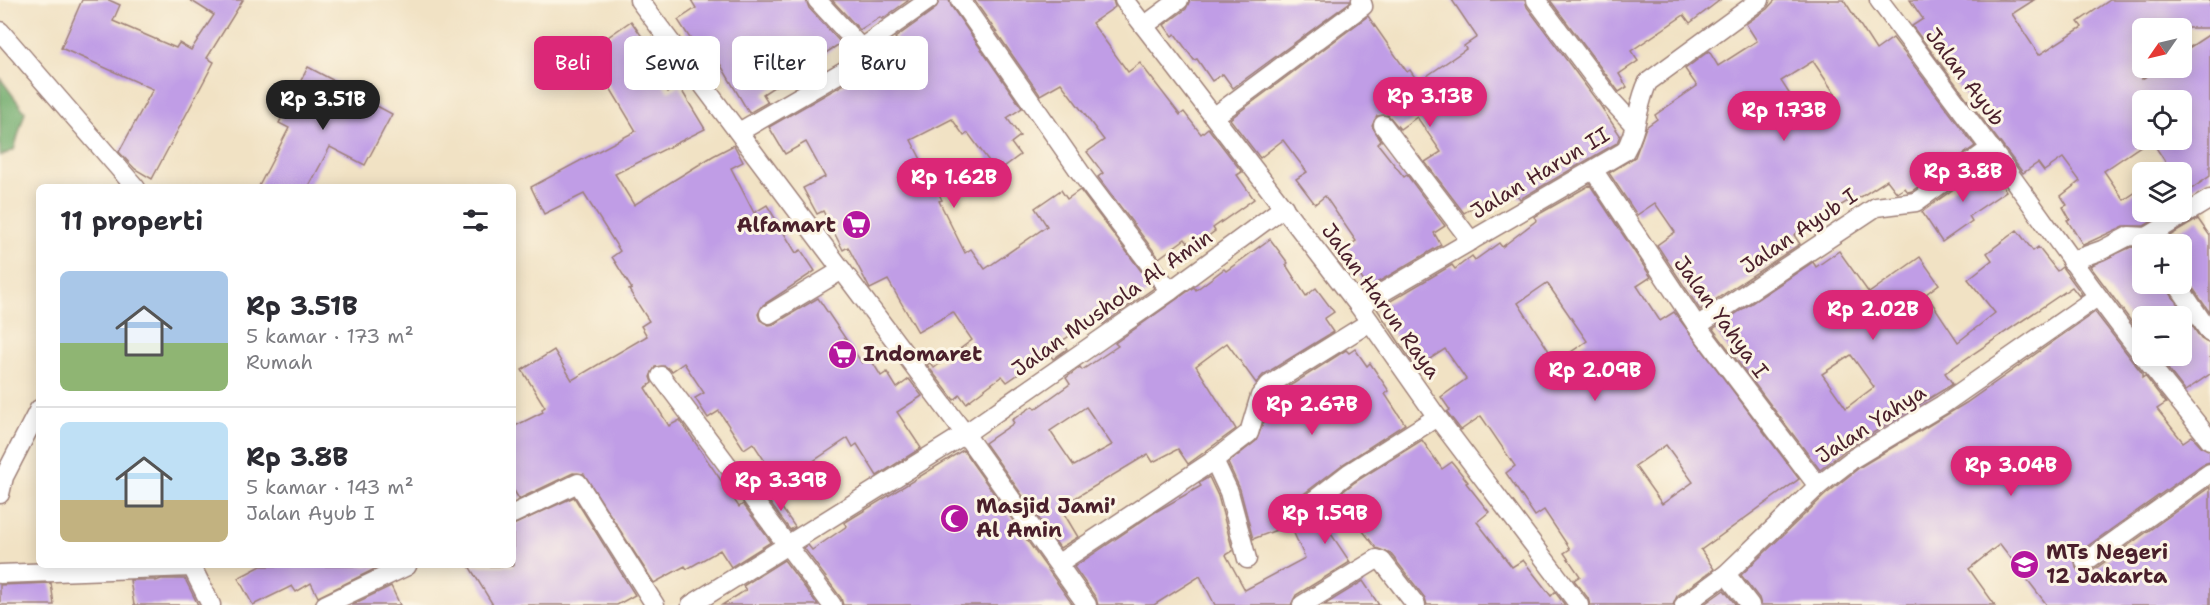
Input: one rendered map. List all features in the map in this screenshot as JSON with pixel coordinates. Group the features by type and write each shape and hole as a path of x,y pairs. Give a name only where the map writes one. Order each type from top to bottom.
{"street":[{"path":"639,0 965,434 1087,605"},
{"path":"817,0 850,36"},
{"path":"878,36 929,0"},
{"path":"960,0 1080,172 1170,291"},
{"name":"Jalan Harun Raya","path":"1124,0 1359,306 1437,417 1580,605"},
{"path":"1143,26 1179,0"},
{"path":"1215,116 1363,6 1361,0"},
{"path":"1536,0 1611,100 1635,126"},
{"name":"Jalan Harun II","path":"1359,306 1625,151 1632,140 1643,92 1648,82 1760,0"},
{"name":"Jalan Ayub","path":"1879,0 1991,148 2097,297 2132,342"},
{"path":"0,31 133,184"},
{"path":"739,132 839,74"},
{"path":"1383,124 1471,241"},
{"name":"Jalan Ayub I","path":"1697,326 1876,207 1916,202 1991,148"},
{"name":"Jalan Yahya I","path":"1594,171 1697,326 1818,486"},
{"path":"2159,234 2210,199"},
{"name":"Jalan Mushola Al Amin","path":"691,605 965,434 1170,291 1284,207"},
{"path":"2071,261 2102,250 2129,236 2132,237"},
{"path":"769,314 842,270"},
{"path":"2184,294 2210,333"},
{"name":"Jalan Yahya","path":"1684,605 1726,574 1818,486 1854,458 1942,405 2097,297"},
{"path":"1059,563 1214,460 1249,434 1260,396 1269,385 1370,322"},
{"name":"Jalan Ayub","path":"2151,366 2210,440"},
{"path":"661,376 832,605"},
{"path":"1,484 36,415"},
{"path":"1287,521 1349,473 1437,417"},
{"path":"1214,460 1229,492 1247,559"},
{"path":"2085,562 2210,473"},
{"path":"516,513 578,483 656,605"},
{"path":"1302,605 1377,559 1382,561 1416,605"},
{"path":"0,574 165,568"},
{"path":"192,568 211,605"},
{"path":"325,605 349,600 404,568"},
{"path":"1726,574 1750,605"}],"green space":[{"path":"0,78 25,112 14,150 0,156"}],"building":[{"path":"82,0 109,0 120,5 113,21 176,48 179,43 191,50 214,15 190,0 243,0 207,58 214,62 152,179 135,169 119,152 153,89 61,48"},
{"path":"691,0 806,0 809,8 839,41 839,44 827,52 827,36 732,36 732,84 720,64 720,36 688,36 678,20 696,8"},
{"path":"832,0 909,0 882,19 880,17 860,30"},
{"path":"940,0 949,0 1022,108 1007,118 1020,136 1011,143 1020,155 997,172 968,133 964,136 952,119 911,140 942,200 939,201 965,253 971,249 985,269 1047,226 1035,208 1061,190 1067,199 1080,190 1154,288 1103,324 1098,317 1062,341 1067,349 1053,359 1049,353 1007,382 1002,376 966,403 960,395 954,400 927,365 930,363 934,368 972,340 953,312 918,332 888,280 870,289 848,247 843,250 823,211 817,214 803,188 825,177 806,142 785,154 769,127 839,87 839,90 928,90 928,36 898,36 935,9"},
{"path":"974,0 1113,0 1115,7 1092,23 1128,72 1140,63 1180,115 1184,112 1201,134 1208,128 1242,172 1237,175 1254,199 1213,228 1215,231 1192,248 1185,239 1159,258 1098,177 1103,173 1087,152 1104,140 1061,83 1040,95"},
{"path":"1190,0 1350,0 1350,2 1233,88 1223,74 1212,81 1197,59 1194,60 1175,34 1172,36 1164,25 1186,9"},
{"path":"1452,0 1525,0 1527,7 1620,135 1617,143 1520,199 1510,186 1486,203 1483,200 1464,213 1425,162 1441,152 1417,117 1400,129 1388,115 1377,116 1372,126 1381,141 1378,144 1404,177 1407,175 1445,226 1434,233 1441,245 1368,288 1343,250 1356,241 1325,196 1315,204 1296,179 1307,172 1283,140 1260,158 1230,119 1368,16 1407,72 1410,70 1418,82 1466,49 1464,46 1477,37"},
{"path":"1550,0 1720,0 1690,23 1684,15 1631,51 1638,61 1619,74 1627,87 1619,92"},
{"path":"1775,0 1844,0 1876,50 1893,38 1975,146 1912,191 1908,192 1905,188 1897,193 1887,180 1850,204 1848,201 1794,235 1800,244 1700,310 1657,245 1675,232 1655,203 1637,215 1609,173 1635,157 1646,127 1657,119 1655,115 1697,86 1685,69 1709,51 1718,66 1757,41 1746,24 1767,9","holes":["1813,61 1839,100 1807,121 1781,81"]},
{"path":"1910,0 2034,0 2012,14 2039,55 2082,27 2078,22 2110,0 2210,0 2210,28 2192,28 2192,18 2132,18 2132,78 2192,78 2192,46 2210,34 2210,176 2192,188 2192,162 2165,162 2158,150 2192,150 2192,90 2132,90 2132,150 2135,150 2104,171 2124,200 2132,195 2132,222 2151,222 2144,226 2124,226 2083,245 2067,220 2070,219 2063,207 2067,205 2061,196 2080,181 2063,158 2044,171 2038,163 2023,173 1912,26 1923,19"},
{"path":"631,21 642,36 624,36 624,90 667,90 668,92 681,90 705,129 615,174 634,205 734,145 743,162 731,168 754,213 767,205 796,253 801,250 815,271 763,305 758,314 760,320 769,325 774,324 818,298 862,363 870,358 881,376 887,372 897,388 909,379 922,396 897,412 921,448 877,476 857,444 853,447 848,438 809,464 816,474 786,493 753,443 744,449 719,411 708,418 695,398 704,393 684,363 672,371 665,366 655,367 650,377 652,383 645,388 669,426 680,420 739,507 743,504 771,542 731,567 720,550 687,569 685,566 654,583 584,474 573,473 519,499 516,494 516,426 543,412 542,409 545,407 522,370 554,350 572,380 647,336 641,326 649,321 612,257 620,251 584,194 544,214 531,187 636,131 611,90 612,36 609,36"},
{"path":"308,67 392,114 365,165 330,147 310,184 260,184 289,128 279,123"},
{"path":"735,90 769,90 763,94 768,102 749,113"},
{"path":"1988,164 2006,191 1969,216 1972,221 1942,242 1922,212"},
{"path":"1590,185 1651,277 1637,286 1660,321 1674,312 1799,479 1701,550 1714,569 1677,596 1673,605 1590,605 1588,598 1574,580 1580,576 1564,553 1570,549 1544,510 1535,516 1506,473 1515,466 1481,416 1461,430 1447,412 1450,410 1441,397 1466,379 1445,349 1416,368 1377,309 1452,265 1455,269 1472,256 1475,260 1499,243 1502,247 1537,220 1534,217","holes":["1547,283 1587,341 1556,362 1518,303","1666,445 1693,482 1662,504 1635,466"]},
{"path":"2198,219 2210,236 2210,313 2192,287 2192,234 2173,234"},
{"path":"2017,230 2033,251 2038,247 2057,271 2062,267 2082,294 2079,296 2072,287 1945,373 1953,384 1848,448 1820,470 1713,329 1813,262 1816,267 1839,251 1869,293 1920,257 1939,284 1926,294 1958,342 1995,313 1968,279 1992,260 1987,253","holes":["1851,355 1874,387 1846,408 1822,374"]},
{"path":"1270,239 1288,263 1286,265 1306,296 1316,288 1334,312 1324,319 1333,332 1263,375 1256,383 1227,343 1196,366 1236,429 1188,464 1178,449 1153,462 1148,454 1060,507 1078,537 1060,548 985,443 1014,423 1012,420 1033,406 1035,409 1070,384 1066,378 1080,367 1082,370 1118,346 1115,343 1194,287 1196,290 1224,269 1226,271","holes":["1086,407 1112,445 1074,466 1050,431"]},
{"path":"2132,247 2132,294 2171,294 2179,306 2132,306 2132,323 2090,266"},
{"path":"2095,312 2132,360 2132,366 2137,366 2142,373 2142,378 2145,376 2166,403 2157,409 2183,442 2192,436 2202,447 2210,451 2210,462 2203,464 2078,553 2075,558 2076,568 2081,572 2092,571 2210,487 2210,605 2047,605 2000,544 1969,569 1995,605 1761,605 1759,598 1741,575 1825,495 1860,467 1966,403"},
{"path":"2192,326 2201,339 2210,344 2210,374 2185,391 2166,366 2192,366"},
{"path":"1355,349 1367,366 1370,363 1389,391 1385,394 1405,424 1343,464 1280,512 1276,522 1279,529 1253,539 1240,489 1228,463 1256,441 1264,421 1274,414 1269,406 1277,394 1346,350 1349,353"},
{"path":"1422,440 1442,469 1452,462 1468,482 1466,483 1489,512 1477,522 1512,567 1523,560 1551,596 1555,592 1565,605 1427,605 1425,598 1391,554 1376,548 1346,509 1325,525 1350,562 1296,595 1291,605 1215,605 1200,576 1154,605 1098,605 1096,598 1074,567 1157,511 1201,486 1199,483 1209,477 1218,496 1233,551 1226,555 1245,590 1305,558 1293,531 1355,482"},
{"path":"963,450 1073,605 843,605 841,598 804,548 808,545 812,550 847,526 844,523"},
{"path":"772,494 795,527 790,530 767,499"},
{"path":"574,497 635,595 617,605 493,605 470,568 516,568 516,524"},
{"path":"784,560 818,605 722,605 746,590 743,586"},
{"path":"257,568 377,568 318,597 311,583 296,592 292,586 253,605 238,578"},
{"path":"185,579 198,605 134,605 130,580 156,581"},
{"path":"1363,581 1379,605 1324,605"},
{"path":"51,583 54,605 0,605 0,585"},
{"path":"391,586 400,605 351,605"},
{"path":"1724,590 1736,605 1703,605"}],"place":[{"name":"Alfamart","path":"857,225"},
{"name":"Indomaret","path":"842,354"},
{"name":"Masjid Jami' Al Amin","path":"955,518"},
{"name":"MTs Negeri 12 Jakarta","path":"2025,564"}]}
